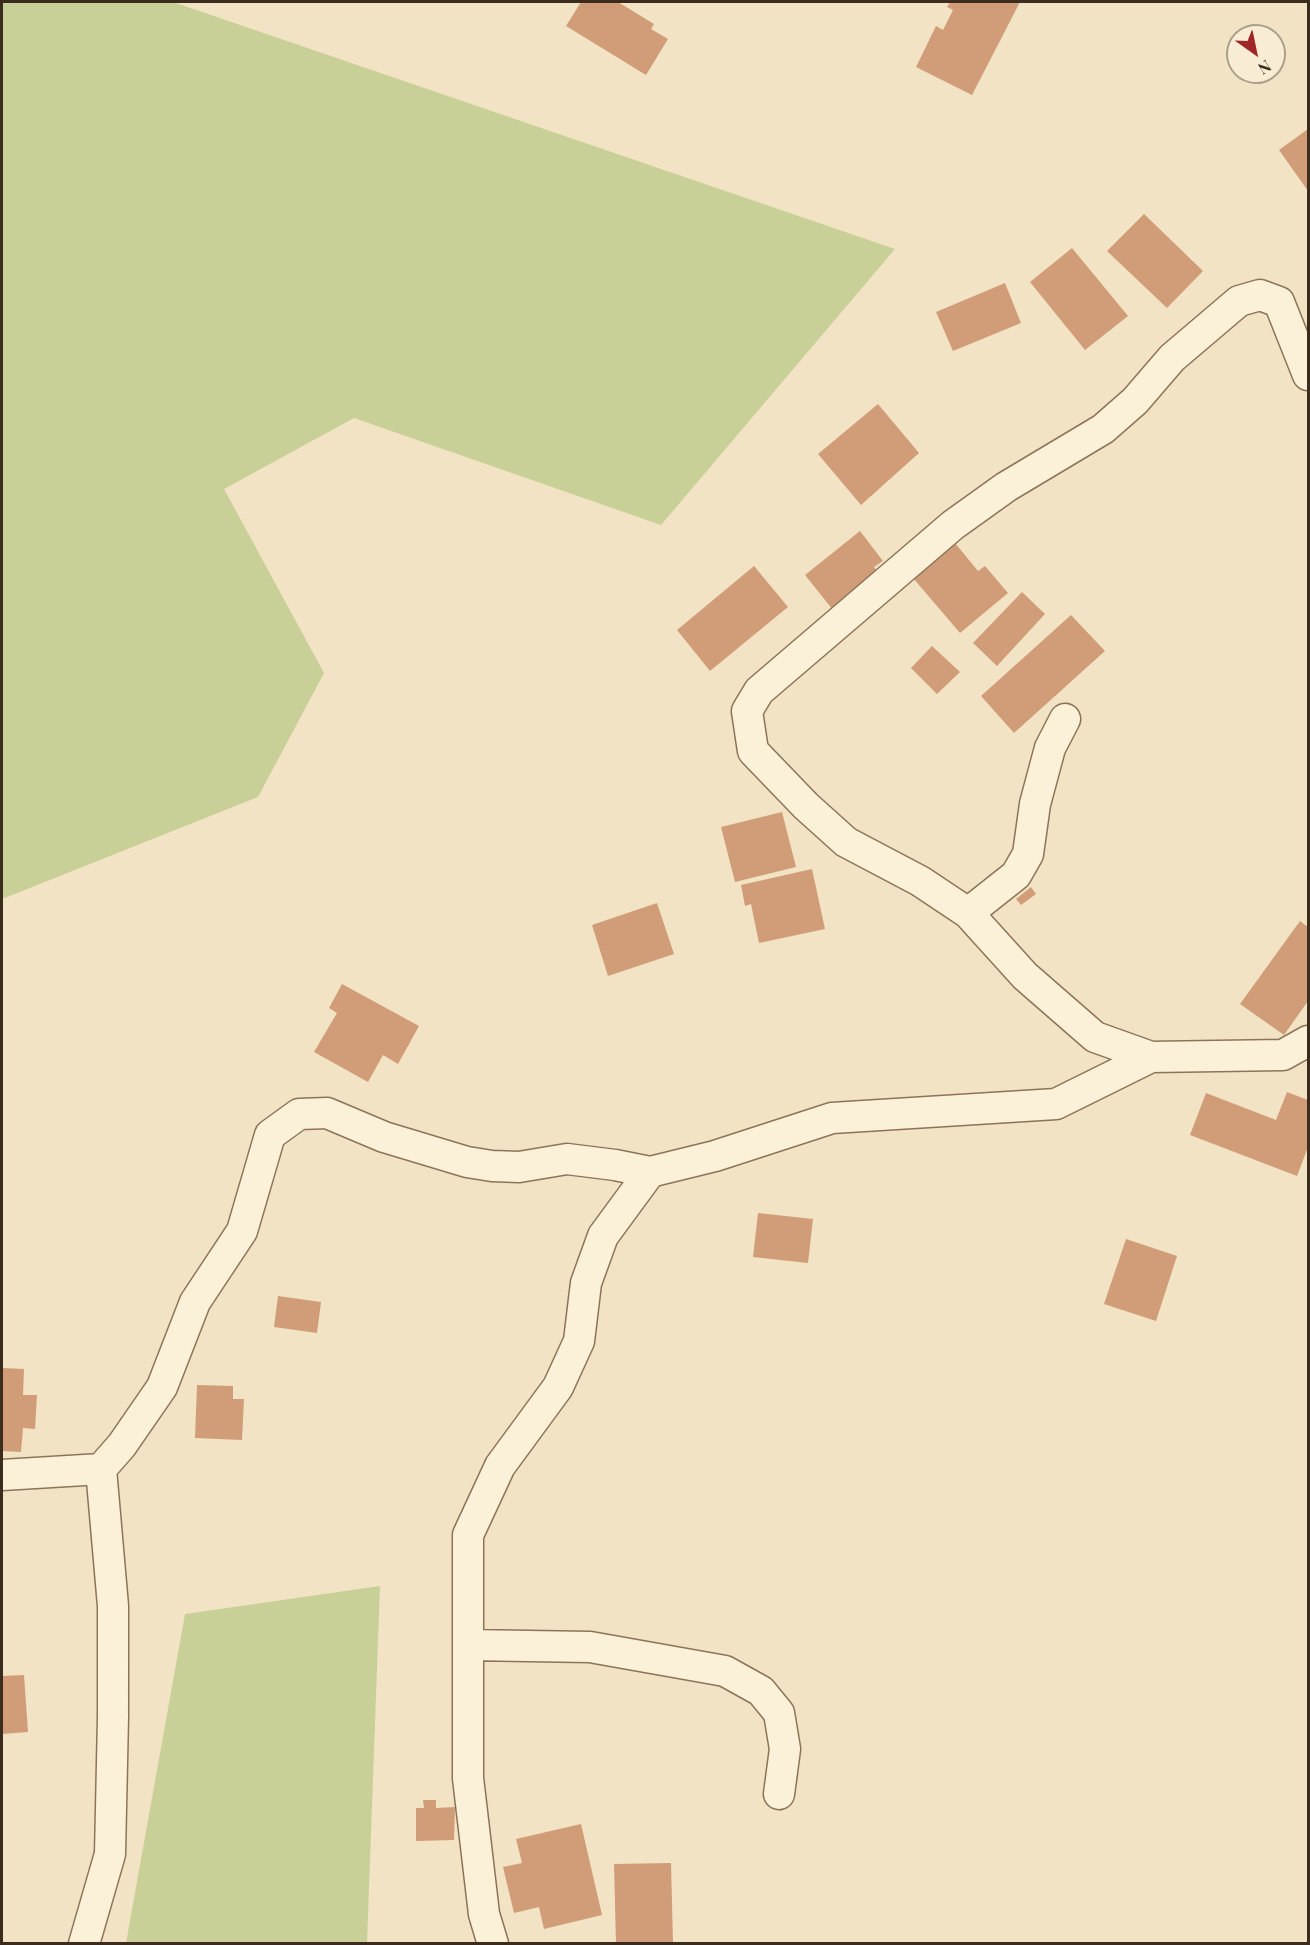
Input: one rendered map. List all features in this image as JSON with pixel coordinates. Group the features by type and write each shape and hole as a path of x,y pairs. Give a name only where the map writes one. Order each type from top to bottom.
{"street":[{"path":"1308,375 1279,302 1260,295 1239,301 1172,358 1135,401 1103,429 1005,487 953,525 759,691 747,711 753,751 806,806 846,842 920,882 968,914 1025,976 1095,1037 1151,1058 1283,1055 1308,1041"},
{"path":"968,914 1016,875 1028,854 1035,804 1050,748 1065,719"},
{"path":"2,1475 101,1468 122,1445 162,1387 195,1302 242,1231 270,1135 299,1114 327,1113 384,1137 475,1163 519,1167 567,1159 650,1172 715,1156 832,1118 1056,1104 1151,1058"},
{"path":"493,1944 484,1914 468,1778 468,1535 500,1466 558,1387 579,1341 586,1283 603,1236 650,1172"},
{"path":"84,1944 110,1854 113,1606 101,1468"},
{"path":"468,1646 590,1647 726,1671 761,1691 779,1713 785,1749 779,1794"}],"green space":[{"path":"2,2 173,2 895,249 661,525 354,418 224,489 324,673 258,797 2,899"},
{"path":"380,1586 367,1943 126,1943 185,1614"}],"building":[{"path":"581,2 618,2 654,24 651,29 668,39 646,75 566,26"},
{"path":"950,2 1020,2 972,95 916,67 936,26 943,30 953,10 947,7"},
{"path":"1308,129 1308,191 1279,150"},
{"path":"1144,214 1203,271 1167,308 1107,251"},
{"path":"1072,248 1128,316 1085,350 1030,282"},
{"path":"1005,283 1021,323 953,351 936,312"},
{"path":"878,404 919,453 861,505 818,454"},
{"path":"860,531 883,561 874,567 883,579 837,615 805,575"},
{"path":"955,543 978,571 985,566 1008,593 960,633 913,578"},
{"path":"754,566 788,607 710,671 677,630"},
{"path":"1022,592 1045,614 997,666 973,643"},
{"path":"1071,615 1105,651 1014,733 981,696"},
{"path":"932,646 960,672 937,694 911,668"},
{"path":"782,812 796,867 735,882 721,827"},
{"path":"812,869 825,929 759,943 751,904 745,906 741,885"},
{"path":"1031,887 1036,894 1021,905 1016,899"},
{"path":"657,903 674,954 608,976 592,925"},
{"path":"1300,921 1308,927 1308,1001 1284,1035 1240,1004"},
{"path":"342,984 419,1026 398,1064 383,1055 368,1082 314,1052 337,1013 329,1008"},
{"path":"1287,1092 1308,1100 1308,1147 1297,1176 1190,1135 1206,1093 1276,1120"},
{"path":"758,1213 813,1219 808,1263 753,1257"},
{"path":"1126,1239 1177,1256 1156,1321 1104,1304"},
{"path":"278,1296 321,1302 317,1333 274,1327"},
{"path":"2,1368 24,1369 23,1395 37,1395 35,1429 23,1428 21,1452 2,1451"},
{"path":"197,1385 233,1386 233,1399 244,1399 242,1440 195,1438"},
{"path":"24,1675 28,1732 2,1734 2,1676"},
{"path":"423,1800 436,1800 436,1808 455,1807 454,1840 416,1841 416,1808 424,1808"},
{"path":"581,1824 602,1915 544,1929 539,1907 514,1913 503,1867 522,1863 516,1839"},
{"path":"671,1863 673,1943 616,1944 614,1864"}]}
